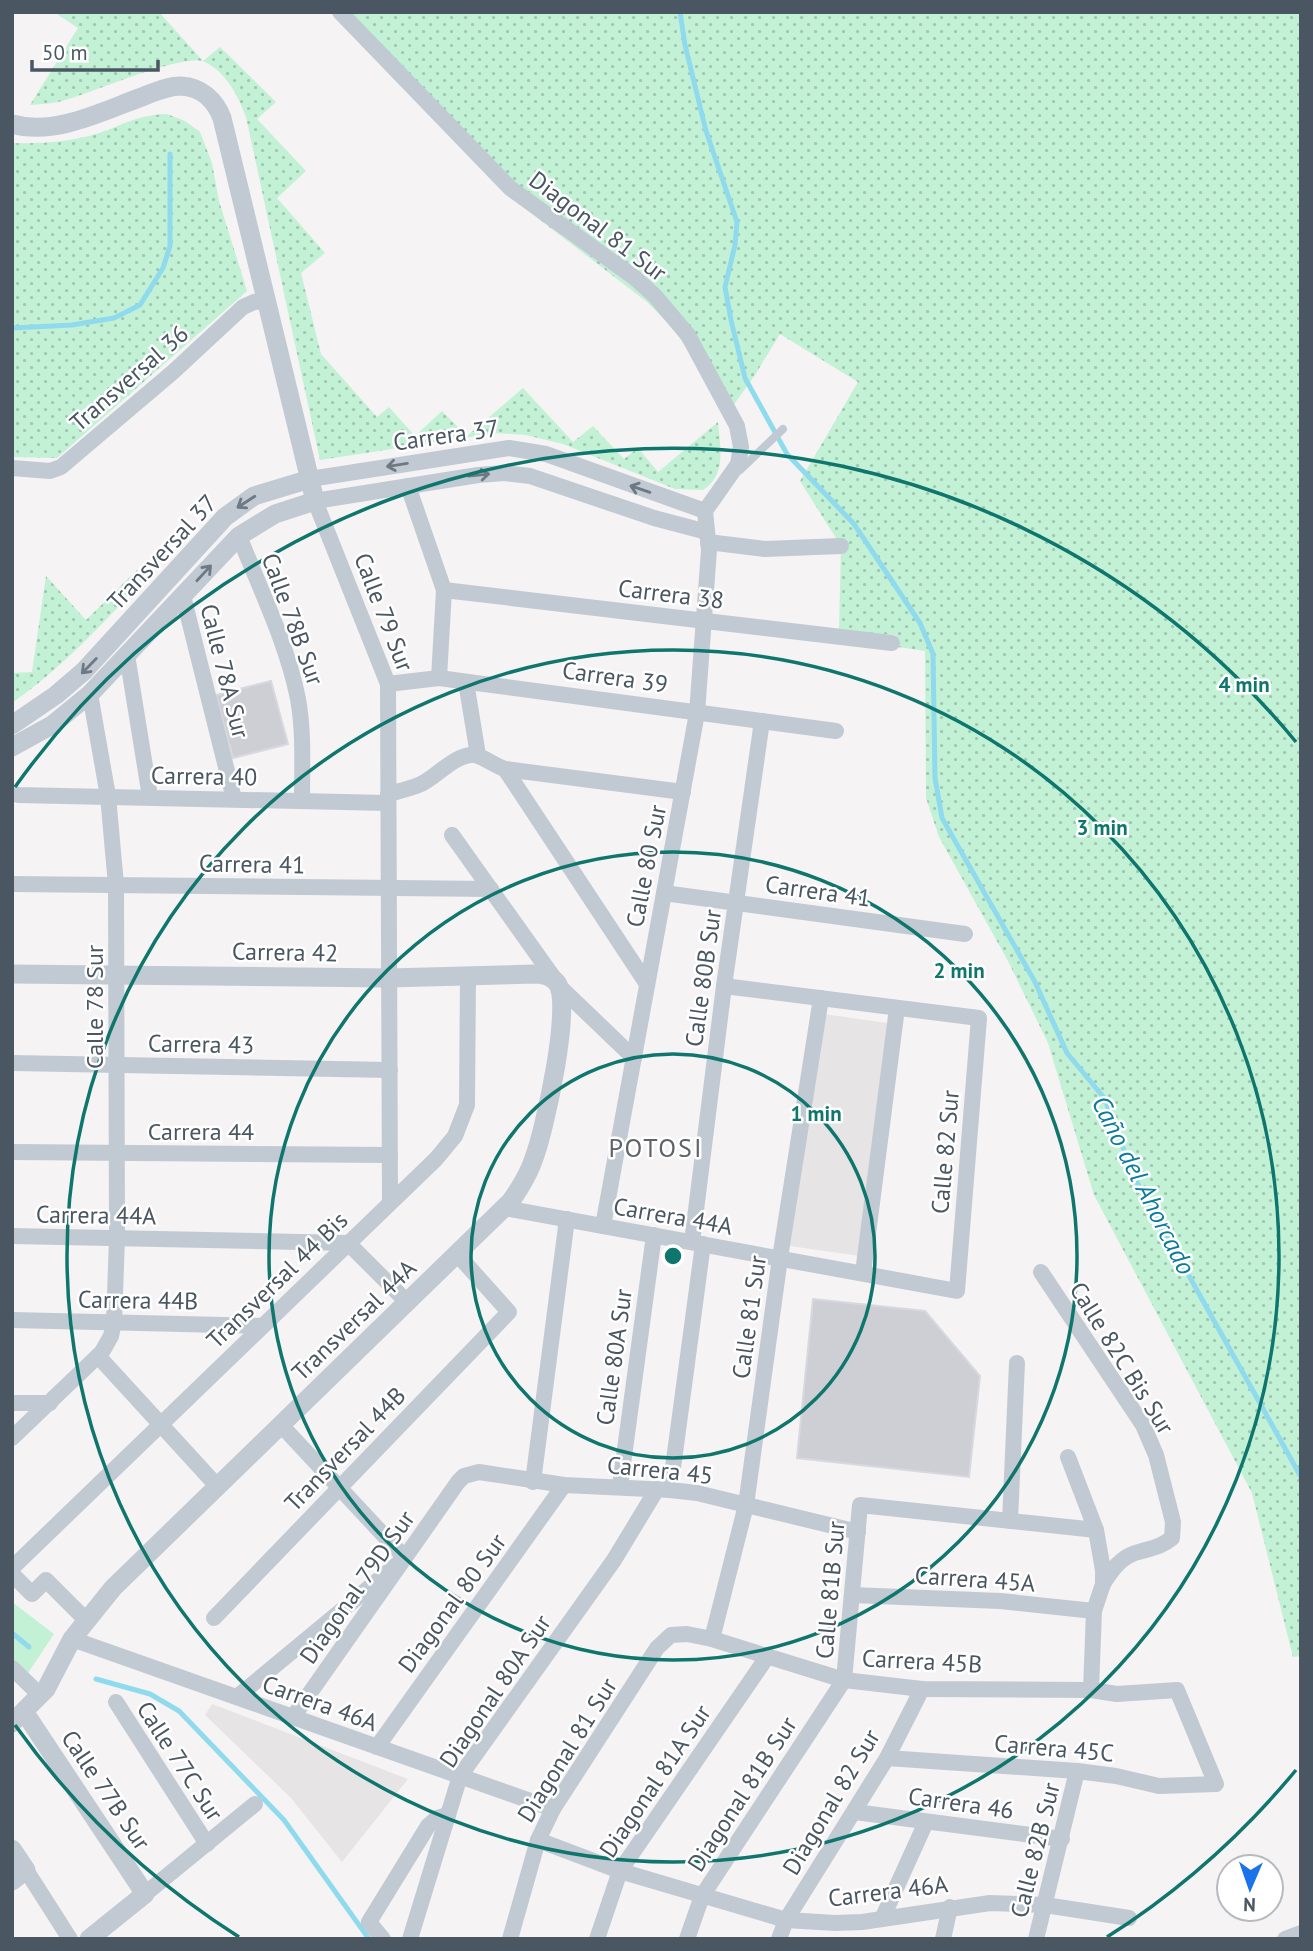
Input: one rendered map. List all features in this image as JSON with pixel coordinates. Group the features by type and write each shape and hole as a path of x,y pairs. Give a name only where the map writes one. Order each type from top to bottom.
{"street":[{"name":"Diagonal 81 Sur","path":"340,12 510,187 626,270 655,296 681,327 737,426 741,447 738,464 705,511"},
{"name":"Calle 79 Sur","path":"12,124 40,127 63,124 173,86 195,89 209,98 218,109 315,500 387,684 390,1202"},
{"name":"Transversal 36","path":"12,468 50,471 61,467 173,372 243,307 254,302 267,301"},
{"name":"Carrera 37","path":"310,479 496,448 517,448 546,454 705,511"},
{"name":"Carrera 37","path":"315,500 504,473 530,476 707,537 765,549 841,546"},
{"name":"Transversal 37","path":"12,725 68,686 84,671 225,517 254,496 310,479"},
{"path":"408,486 444,590 439,678"},
{"name":"Transversal 37","path":"90,694 239,537 275,514 315,500"},
{"name":"Calle 80 Sur","path":"603,1226 697,713 704,621 707,537 705,511"},
{"name":"Calle 78B Sur","path":"239,537 282,644 298,699 302,801"},
{"name":"Carrera 38","path":"444,590 892,643"},
{"name":"Calle 78A Sur","path":"183,596 234,799"},
{"path":"127,655 150,797"},
{"name":"Carrera 39","path":"387,684 439,678 836,731"},
{"path":"466,682 478,755 491,764 505,769 683,792"},
{"path":"12,747 52,725 90,694"},
{"name":"Calle 78 Sur","path":"90,694 108,796 116,885 117,1238 114,1322"},
{"name":"Calle 80B Sur","path":"664,1489 698,1243 724,986 762,721"},
{"name":"Carrera 40","path":"15,794 302,801 388,799 440,773 461,756 478,755"},
{"path":"505,769 647,984"},
{"path":"452,835 558,984 634,1058"},
{"name":"Carrera 41","path":"12,884 491,890"},
{"name":"Carrera 41","path":"664,893 965,934"},
{"name":"Carrera 42","path":"12,974 389,978 533,974 544,975 558,984"},
{"name":"Transversal 44 Bis","path":"12,1567 455,1136 467,1105 468,975"},
{"name":"Transversal 44A","path":"19,1718 41,1696 72,1639 113,1588 504,1208 527,1174 544,1125 562,1018 558,984"},
{"path":"724,986 897,1008 863,1273"},
{"name":"Calle 81 Sur","path":"712,1639 746,1505 780,1258 821,999"},
{"name":"Calle 82 Sur","path":"897,1008 979,1018 957,1291"},
{"name":"Carrera 43","path":"12,1063 390,1070"},
{"name":"Carrera 44","path":"12,1152 390,1155"},
{"name":"Carrera 44A","path":"504,1208 957,1291"},
{"path":"533,1482 567,1219"},
{"name":"Calle 80A Sur","path":"620,1486 654,1235"},
{"name":"Carrera 44A","path":"12,1236 348,1243"},
{"path":"348,1243 407,1302"},
{"name":"Transversal 44B","path":"214,1618 509,1312 457,1254"},
{"name":"Calle 82C Bis Sur","path":"1041,1272 1143,1425 1156,1455 1174,1522 1172,1538 1161,1547 1133,1553 1112,1570 1103,1584"},
{"name":"Carrera 44B","path":"12,1320 262,1326"},
{"path":"12,1438 98,1356 107,1343 114,1322"},
{"path":"98,1356 218,1487"},
{"path":"1017,1363 1010,1521 1096,1530"},
{"path":"12,1403 50,1403"},
{"path":"237,1698 405,1558 281,1425"},
{"path":"1068,1457 1096,1530 1102,1556 1103,1584 1094,1611 1091,1690"},
{"name":"Carrera 45","path":"458,1482 464,1476 479,1472 564,1485 664,1489 746,1505 858,1532"},
{"name":"Diagonal 79D Sur","path":"293,1717 458,1482"},
{"name":"Diagonal 80 Sur","path":"377,1747 564,1485"},
{"name":"Diagonal 80A Sur","path":"410,1939 460,1776 664,1489"},
{"name":"Calle 81B Sur","path":"844,1680 860,1505 1010,1521"},
{"path":"12,1574 32,1594 47,1580 86,1620"},
{"name":"Carrera 45A","path":"852,1595 1000,1601 1094,1611"},
{"name":"Carrera 45B","path":"671,1636 687,1634 712,1639 844,1680 922,1689 1091,1690 1117,1693 1177,1690 1216,1784"},
{"name":"Diagonal 81 Sur","path":"510,1939 538,1840 553,1809 657,1648 671,1636"},
{"name":"Carrera 46A","path":"72,1639 553,1809"},
{"name":"Diagonal 81A Sur","path":"597,1939 620,1871 767,1657"},
{"path":"12,1668 41,1696"},
{"name":"Diagonal 81B Sur","path":"687,1939 702,1896 844,1680"},
{"name":"Diagonal 82 Sur","path":"779,1939 786,1920 887,1758 922,1689"},
{"name":"Calle 77C Sur","path":"116,1702 206,1844"},
{"name":"Calle 77B Sur","path":"19,1718 145,1894"},
{"name":"Carrera 45C","path":"887,1758 1077,1771 1159,1786 1216,1784"},
{"name":"Calle 82B Sur","path":"1036,1939 1077,1771"},
{"path":"89,1939 255,1804"},
{"name":"Carrera 46","path":"855,1812 1062,1839"},
{"path":"383,1939 369,1922 428,1826 437,1818 448,1815"},
{"path":"881,1919 926,1822"},
{"name":"Carrera 46A","path":"538,1840 620,1871 786,1920 862,1922 990,1903 1045,1905 1129,1918"},
{"path":"12,1849 19,1876 70,1939"},
{"path":"943,1939 950,1907"},
{"path":"857,1939 862,1922"},
{"path":"1285,1939 1301,1933"}],"lane":[{"path":"723,487 783,429"}],"shaded area":[{"path":"824,1014 894,1024 860,1256 790,1246"},
{"path":"212,1704 408,1779 342,1862 291,1798 205,1715"}],"green space":[{"path":"54,12 159,12 203,61 220,47 276,102 257,119 306,171 277,198 325,253 301,273 321,354 377,417 389,407 415,436 442,411 467,436 523,388 573,442 593,426 624,459 638,448 658,472 718,422 720,460 716,477 703,490 675,489 563,444 526,435 496,433 320,460 246,117 235,93 220,72 205,62 194,61 157,68 62,101 30,105 78,28"},
{"path":"331,12 1301,12 1301,1656 1293,1657 1252,1493 1094,1195 1048,1043 1008,961 939,837 926,798 925,651 898,647 896,635 839,631 841,546 800,481 858,382 780,334 725,417 688,350 671,326 647,302 514,200"},
{"path":"167,114 185,121 200,132 212,163 219,201 247,291 57,458 12,457 12,143 45,143 78,138 140,118"},
{"path":"137,570 144,580 65,660 12,703 12,673 32,672 46,576 86,620"},
{"path":"12,1602 54,1634 28,1673 12,1659"}],"building":[{"path":"271,681 288,744 233,758 216,695"},
{"path":"813,1299 925,1311 980,1376 969,1477 797,1458"}],"waterway":[{"name":"Caño del Ahorcado","path":"680,12 685,45 706,131 737,222 735,245 725,287 745,378 787,454 854,524 920,623 933,654 935,778 942,818 1035,982 1067,1053 1105,1099 1134,1177 1301,1477"},
{"path":"12,328 72,325 114,318 140,305 163,268 170,246 170,154"},
{"path":"12,1633 29,1647"},
{"path":"96,1679 150,1694 179,1711 284,1820 369,1939"}],"district":[{"name":"POTOSI","path":"656,1147"}]}
